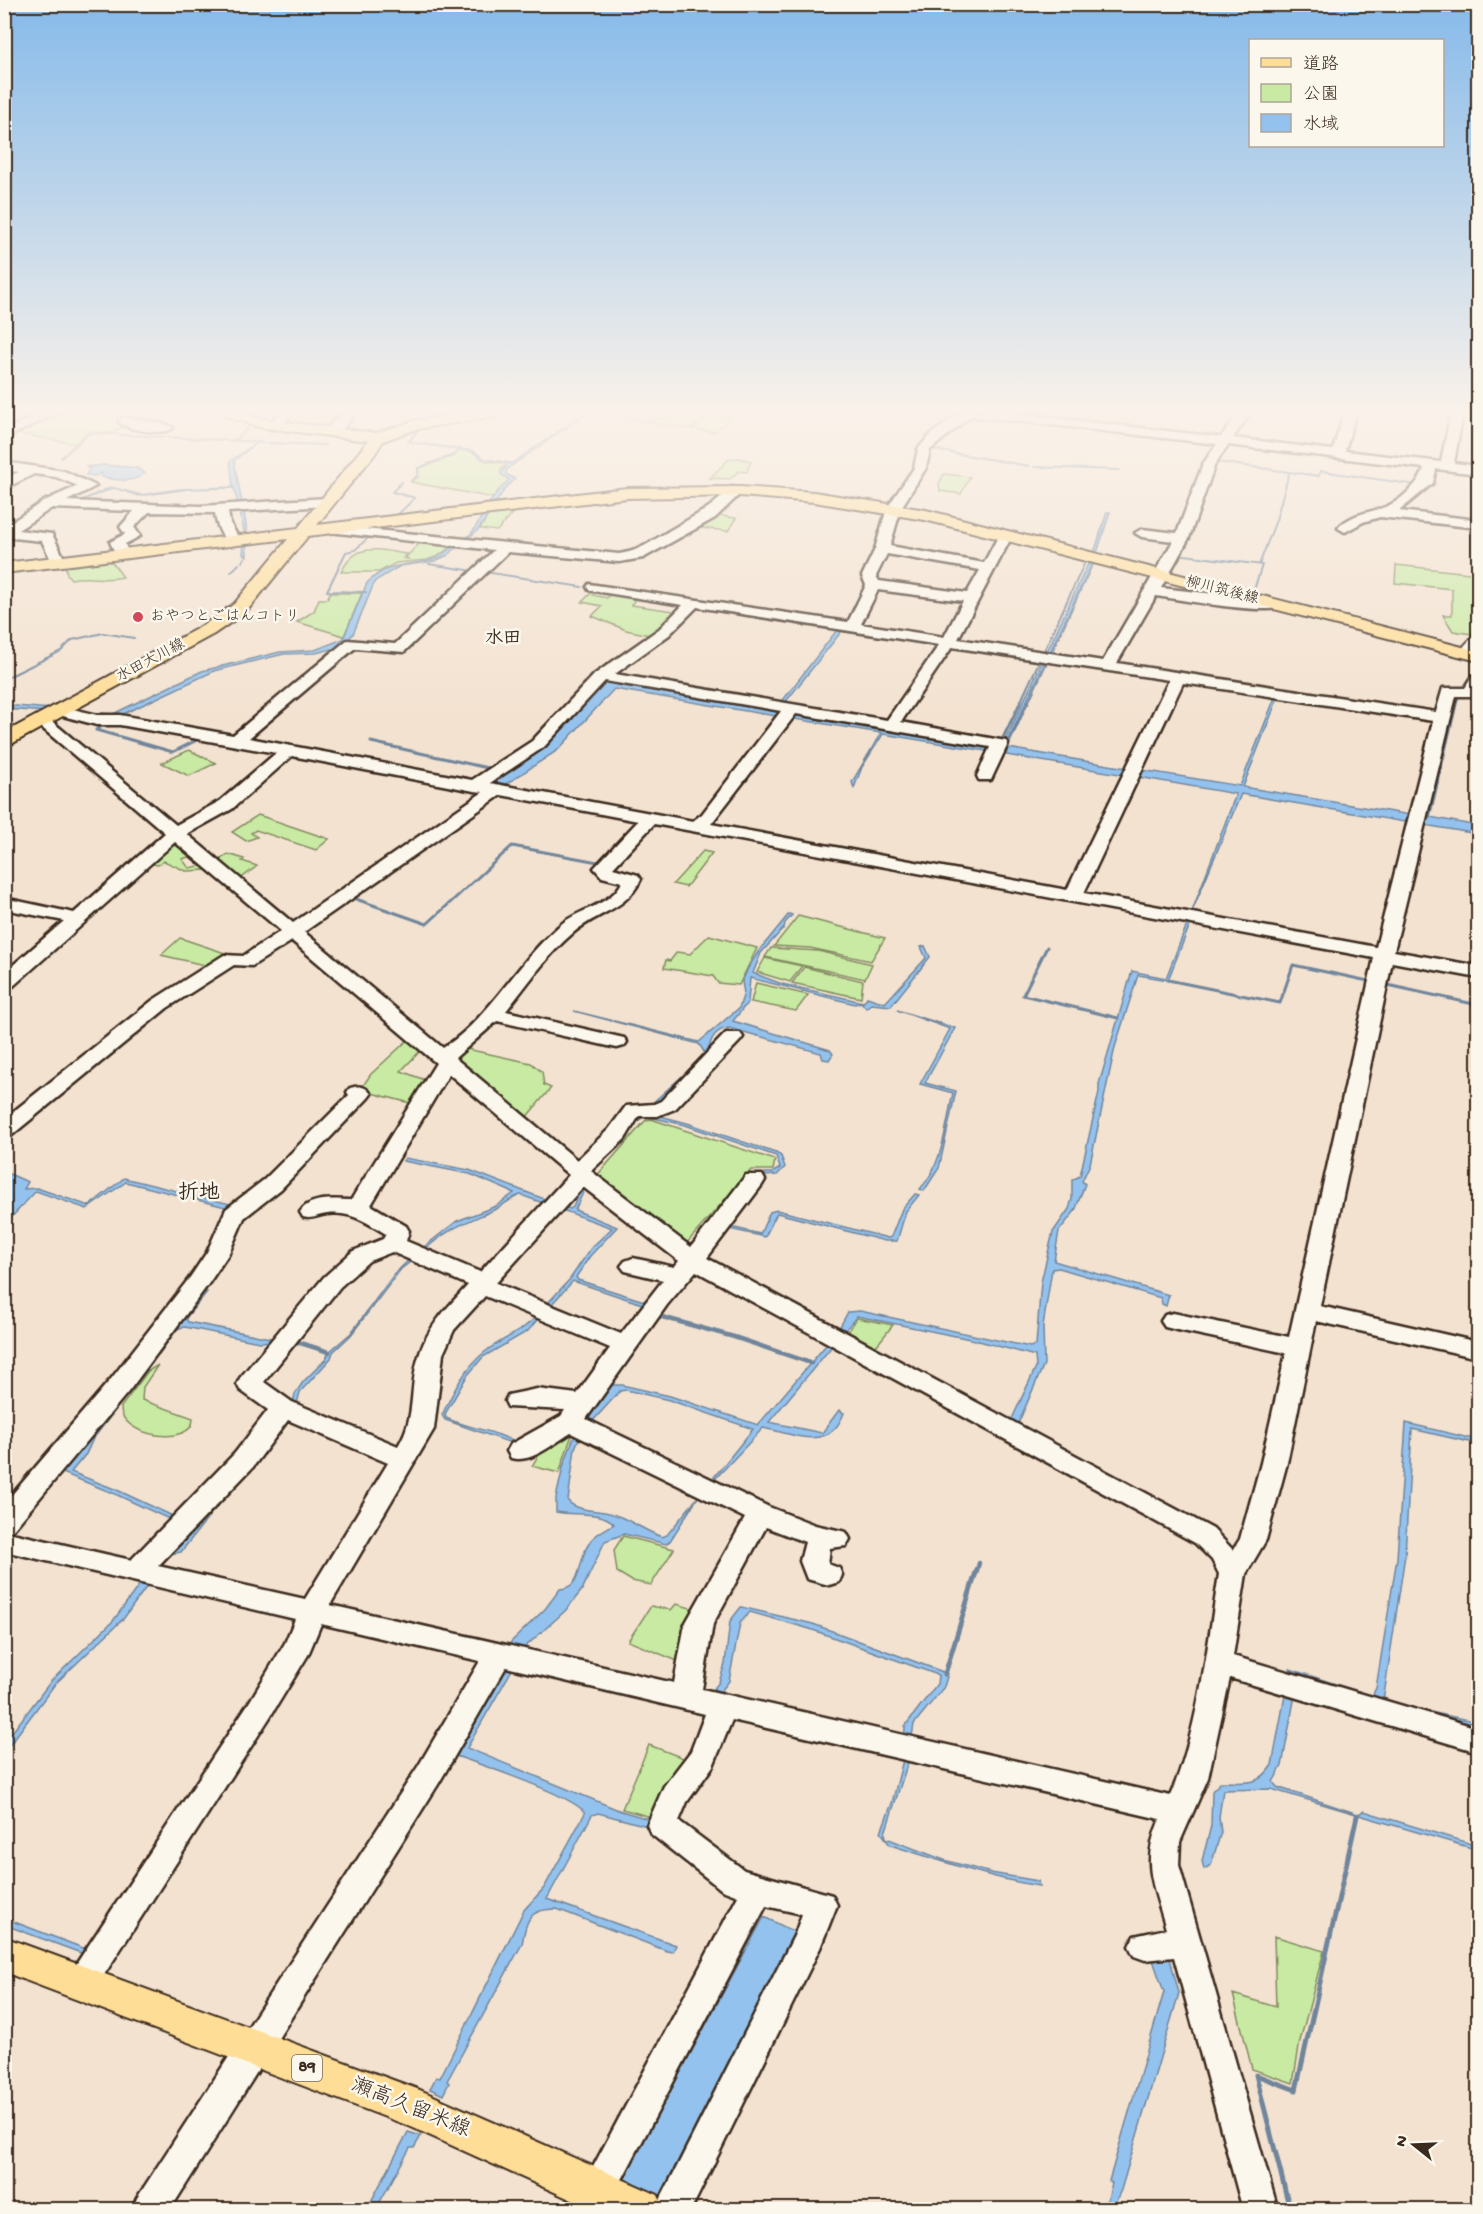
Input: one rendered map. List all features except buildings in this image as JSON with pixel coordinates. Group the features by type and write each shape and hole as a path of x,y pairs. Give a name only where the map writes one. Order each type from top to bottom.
{"main road":[{"path":"305,531 317,515"},
{"name":"柳川筑後線","path":"4,568 435,515"},
{"name":"柳川筑後線","path":"923,515 1278,605 1475,650"},
{"name":"水田大川線","path":"4,742 227,618 254,593 305,531"},
{"name":"瀬高久留米線","path":"4,1954 420,2110 597,2197 643,2210"}],"street":[{"path":"5,533 32,515"},
{"path":"121,552 117,542 133,536 127,527 138,515"},
{"path":"162,522 170,515"},
{"path":"221,515 222,523 233,540"},
{"path":"329,528 619,558 636,557 652,551 680,530 707,515"},
{"path":"853,626 873,585 869,576 882,549 892,515"},
{"path":"1108,666 1182,538 1190,515"},
{"path":"1345,528 1358,519 1371,515"},
{"path":"1401,515 1479,524"},
{"path":"5,533 47,537 59,562"},
{"path":"1142,533 1182,538"},
{"path":"891,725 949,641 990,568 1005,536"},
{"path":"236,741 352,643 399,649 506,546"},
{"path":"882,549 990,568"},
{"path":"619,558 594,587 1442,718"},
{"path":"873,585 973,598"},
{"path":"1152,591 1251,604 1278,605"},
{"path":"474,786 538,744 602,676 664,632 694,602"},
{"path":"602,676 1000,744 985,776"},
{"path":"1073,897 1178,676"},
{"path":"1261,2210 1184,1942 1164,1865 1165,1842 1177,1810 1193,1779 1219,1663 1233,1573 1253,1540 1274,1463 1384,954 1449,691 1470,693 1479,680"},
{"path":"695,827 708,818 791,709"},
{"path":"65,712 97,720 120,720 236,741 1479,972"},
{"path":"42,721 580,1174 654,1233 686,1268 1204,1536 1221,1553 1233,1573"},
{"path":"4,984 175,833 226,805 287,752"},
{"path":"4,1130 160,1004 231,959 245,962 497,790"},
{"path":"358,1207 445,1059 491,1014 568,927 624,894 632,879 608,873 603,868 650,818"},
{"path":"4,903 78,919"},
{"path":"491,1014 606,1042"},
{"path":"82,1982 260,1709 298,1647 312,1611 421,1429 431,1354 444,1326 483,1286 617,1134 633,1110 657,1110 668,1105 733,1037"},
{"path":"4,1523 120,1385 199,1281 218,1253 234,1214 273,1184 361,1094 357,1092"},
{"path":"520,1451 576,1413 625,1345 754,1180"},
{"path":"311,1212 321,1207 358,1207 398,1231 393,1244"},
{"path":"403,1459 283,1408 249,1384 332,1282 361,1256 393,1244 483,1286 625,1345"},
{"path":"633,1266 686,1268"},
{"path":"1306,1311 1479,1350"},
{"path":"1173,1321 1298,1347"},
{"path":"517,1401 537,1398 576,1413 760,1514 829,1537 813,1561 818,1572 829,1575"},
{"path":"137,1571 244,1460 283,1408"},
{"path":"686,1697 699,1624 760,1514"},
{"path":"4,1542 1177,1810"},
{"path":"149,2210 429,1774 499,1654"},
{"path":"1219,1663 1479,1740"},
{"path":"672,2210 809,1938 821,1905 758,1890 733,1880 662,1825 675,1795 703,1757 723,1705"},
{"path":"597,2197 758,1890"},
{"path":"1145,1946 1184,1942"}],"green space":[{"path":"488,515 511,515 497,531 480,529"},
{"path":"713,515 736,518 728,531 700,528"},
{"path":"422,541 456,543 438,556 427,560 396,563 379,572 341,572 354,556 368,550 407,554 403,558 408,559 406,557"},
{"path":"102,560 112,562 123,577 71,579 67,574 65,564"},
{"path":"1396,565 1478,574 1478,635 1453,631 1443,615 1452,615 1452,589 1395,583"},
{"path":"596,588 599,588 593,595 607,598 612,591 638,595 631,605 681,612 654,636 626,630 592,616 602,606 582,602"},
{"path":"330,593 362,593 344,636 297,622 314,611 319,599 327,599"},
{"path":"189,750 216,763 189,776 162,763"},
{"path":"258,815 329,839 316,850 256,830 251,833 257,837 246,841 232,832"},
{"path":"171,842 176,842 192,856 182,859 189,868 205,865 208,870 186,871 164,861 158,865 147,863"},
{"path":"703,851 712,853 686,887 673,884"},
{"path":"228,854 257,866 239,880 217,861"},
{"path":"798,916 885,938 871,961 810,948 774,946"},
{"path":"709,935 757,948 739,985 718,983 713,976 664,968 666,960 670,961 677,952 690,954"},
{"path":"180,938 231,955 213,967 161,955"},
{"path":"771,948 818,951 872,964 865,979 765,957"},
{"path":"765,958 802,966 790,982 757,972"},
{"path":"804,967 863,981 861,998 792,983"},
{"path":"756,983 808,995 796,1011 751,1002"},
{"path":"409,1039 422,1049 401,1071 430,1082 418,1105 360,1090 371,1074"},
{"path":"462,1048 531,1063 542,1072 544,1085 551,1088 524,1120 450,1057"},
{"path":"651,1119 775,1160 773,1170 751,1170 685,1245 594,1179 645,1121"},
{"path":"857,1318 893,1325 877,1345 870,1347 846,1335"},
{"path":"158,1365 143,1387 142,1400 193,1418 190,1427 182,1433 170,1436 143,1432 132,1426 124,1417 121,1407 148,1371"},
{"path":"573,1432 559,1473 532,1466 545,1449"},
{"path":"623,1536 674,1549 651,1585 632,1581 617,1572 614,1550"},
{"path":"676,1604 698,1610 685,1664 628,1641 651,1606 671,1610"},
{"path":"649,1745 686,1759 659,1796 651,1817 622,1809"},
{"path":"1274,1936 1324,1951 1300,2041 1293,2083 1252,2069 1233,1994 1276,2007"}],"water":[{"path":"240,515 244,515 246,524 247,556 243,554 245,535"},
{"path":"483,515 488,515 478,530 448,555 435,561 400,566 375,581 353,634 345,643 336,648 316,653 284,654 214,671 117,717 5,709 4,705 113,714 202,671 280,652 315,650 343,639 367,583 377,575 397,566 434,559 473,532"},
{"path":"1106,515 1109,515 1097,553 1007,743 1004,743 1096,547"},
{"path":"840,626 845,627 784,704 780,704"},
{"path":"605,681 780,709 779,711 782,712 776,716 614,689 558,750 500,788 486,783"},
{"path":"1455,694 1459,695 1430,817 1478,826 1478,834 1424,825"},
{"path":"1276,695 1279,695 1243,787 1411,815 1410,823 1241,794 1191,914 1236,794 1138,777 1142,770 1240,786"},
{"path":"796,713 995,746 992,752 883,734 862,767 854,788 852,782 881,733 794,719"},
{"path":"1008,748 1127,769 1125,775 1006,755"},
{"path":"483,791 488,792 300,924 163,1012 5,1142 5,1136 155,1014 383,863"},
{"path":"789,914 792,915 784,928 761,953 753,973 782,984 858,1001 864,1002 867,997 885,1003 926,958 921,947 925,946 930,957 891,1006 871,1004 866,1008 861,1002 855,1004 750,978 748,1002 733,1021 830,1050 833,1054 829,1060 823,1059 821,1053 729,1028 715,1034 709,1049 712,1055 706,1055 699,1044 574,1011 699,1042 739,1008 744,993 742,982 748,968"},
{"path":"1188,922 1191,922 1168,980 1138,975 1115,1047 1090,1164 1082,1181 1085,1184 1075,1211 1059,1231 1054,1261 1169,1295 1166,1306 1162,1304 1161,1298 1059,1268 1052,1269 1043,1326 1044,1364 1017,1426 1010,1423 1036,1367 1035,1356 975,1340 857,1316 769,1422 822,1433 839,1410 844,1413 838,1425 830,1433 810,1438 763,1428 698,1497 666,1544 624,1534 605,1541 582,1590 565,1611 525,1647 467,1748 621,1811 652,1820 652,1826 647,1826 598,1813 592,1815 547,1899 676,1945 673,1952 667,1951 557,1909 535,1913 528,1922 522,1944 447,2081 449,2083 443,2095 430,2089 436,2077 440,2078 524,1910 544,1888 585,1813 578,1806 545,1789 453,1755 511,1642 545,1609 560,1589 573,1583 591,1540 614,1524 595,1515 556,1512 556,1498 563,1467 575,1434 574,1407 558,1418 569,1407 645,1305 573,1281 548,1308 545,1306 570,1279 591,1248 612,1228 521,1195 457,1227 422,1252 419,1251 457,1221 496,1206 514,1193 470,1174 403,1161 405,1158 469,1170 570,1209 588,1173 632,1121 687,1072 691,1074 649,1113 687,1123 776,1153 781,1156 785,1167 777,1175 765,1176 765,1173 772,1173 780,1168 776,1156 685,1125 645,1116 635,1123 594,1169 575,1210 617,1227 590,1256 576,1277 578,1280 647,1302 678,1261 681,1262 606,1385 622,1385 670,1396 758,1425 837,1332 848,1312 860,1311 1030,1347 1036,1345 1041,1282 1053,1232 1069,1209 1072,1199 1072,1180 1080,1176 1099,1084 1132,971 1166,978","holes":["626,1390 669,1400 753,1429 667,1535 662,1537 616,1515 576,1507 568,1501 575,1448 581,1434 620,1391"]},
{"path":"897,1010 955,1028 925,1083 956,1091 939,1168 924,1191 920,1189 928,1179 939,1156 953,1093 920,1084 950,1029"},
{"path":"351,1095 355,1096 266,1185 233,1209 126,1182 87,1209 36,1191 5,1224 5,1172 28,1182 24,1189 37,1188 89,1206 124,1178 234,1205 260,1185"},
{"path":"915,1194 919,1195 906,1211 897,1241 885,1241 777,1213 765,1237 725,1228 727,1226 760,1234 770,1212 777,1210 888,1238 891,1237 902,1209"},
{"path":"410,1259 413,1260 401,1269 351,1335 333,1352 331,1358 300,1392 297,1404 181,1552 170,1554 124,1618 55,1684 5,1751 4,1743 51,1681 113,1621 145,1577 292,1407 295,1394 303,1382 326,1359 329,1352 351,1333 395,1273"},
{"path":"202,1290 207,1292 186,1318 188,1322 270,1338 274,1337 292,1313 298,1314 276,1341 259,1342 185,1327 177,1329 159,1354 154,1353"},
{"path":"539,1314 541,1315 528,1331 483,1357 467,1376 445,1414 446,1418 503,1436 520,1446 445,1420 442,1415 460,1380 479,1357 526,1326"},
{"path":"149,1359 153,1362 93,1439 86,1454 71,1472 117,1490 179,1519 173,1521 60,1472"},
{"path":"1406,1423 1478,1440 1478,1444 1412,1429 1405,1555 1383,1702 1478,1722 1478,1731 1408,1712 1295,1695 1282,1766 1273,1782 1277,1787 1358,1814 1364,1811 1478,1846 1478,1850 1271,1789 1223,1790 1219,1817 1221,1832 1211,1865 1204,1869 1202,1861 1211,1826 1212,1791 1221,1782 1256,1780 1262,1777 1272,1765 1290,1669 1372,1696 1376,1688 1397,1558"},
{"path":"741,1607 813,1624 943,1672 947,1677 944,1687 914,1724 908,1762 885,1833 886,1838 944,1860 991,1873 1038,1881 1039,1886 982,1873 890,1845 881,1832 892,1803 904,1756 905,1726 937,1684 938,1675 810,1629 750,1612 740,1623 729,1681 715,1699 702,1723 707,1698 719,1682 725,1664 730,1621"},
{"path":"764,1917 795,1932 655,2209 606,2210"},
{"path":"4,1918 91,1951 89,1956 5,1925"},
{"path":"1170,1959 1179,1993 1121,2190 1112,2209 1052,2209 1104,2202 1108,2199 1112,2183 1109,2181 1164,1992 1153,1960"},
{"path":"408,2132 421,2136 414,2148 410,2148 376,2209 367,2209"}],"waterway":[{"path":"1259,565 1277,515"},
{"path":"366,592 327,591 346,552 355,550 369,537"},
{"path":"1177,554 1259,565"},
{"path":"242,562 245,558"},
{"path":"1020,703 1086,560 1083,559"},
{"path":"1028,703 1092,565 1098,563"},
{"path":"231,572 239,564"},
{"path":"429,564 474,571"},
{"path":"1252,596 1262,565 1259,565"},
{"path":"485,572 582,587"},
{"path":"4,679 61,651 72,640 103,633 134,638"},
{"path":"90,686 137,660"},
{"path":"1001,742 1021,701"},
{"path":"1009,743 1028,701"},
{"path":"107,722 96,730 173,752 199,739"},
{"path":"371,742 492,769"},
{"path":"353,898 427,924 512,846 598,862"},
{"path":"1047,947 1023,995 1118,1018"},
{"path":"1168,980 1280,1003 1293,965 1373,982"},
{"path":"1383,984 1478,1005"},
{"path":"655,1315 734,1337 811,1363"},
{"path":"294,1341 329,1352"},
{"path":"976,1574 979,1563"},
{"path":"945,1674 976,1572"},
{"path":"1290,2210 1256,2075 1296,2090 1357,1816"}],"place":[{"name":"おやつとごはんコトリ","path":"138,617"}],"district":[{"name":"水田","path":"503,639"},
{"name":"折地","path":"199,1194"}]}
